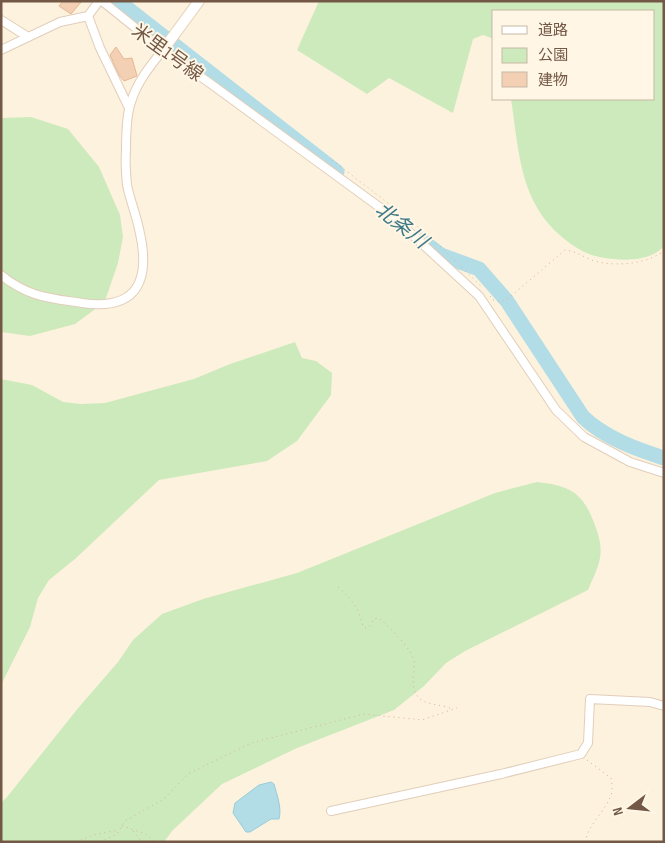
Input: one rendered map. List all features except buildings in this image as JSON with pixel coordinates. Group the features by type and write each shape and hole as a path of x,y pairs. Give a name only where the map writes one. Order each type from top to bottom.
{"street":[{"path":"1,50 60,22 88,16 100,1"},
{"name":"米里1号線","path":"100,1 163,50 393,218 479,296 556,410 584,437 630,462 664,473"},
{"path":"1,275 13,284 40,297 90,304 112,304 132,295 140,283 144,262 140,231 128,186 126,151 130,102 144,74 199,1"},
{"path":"88,16 100,48 130,110"},
{"path":"1,20 28,37"},
{"path":"331,811 501,774 581,754 588,743 590,699 650,702 664,706"}],"path":[{"path":"332,160 397,210"},
{"path":"405,216 448,254 493,300 501,302 510,298 565,250 605,263 643,261 664,251"},
{"path":"338,587 351,598 359,614 361,624 365,628 369,627 374,619 378,618 398,636 409,651 414,660 413,682 415,695 423,702 448,707 451,710"},
{"path":"100,842 117,834 125,821 164,799 188,774 251,743 364,714 422,720 457,708"},
{"path":"581,754 611,778 612,788 611,795 587,833 585,842"},
{"path":"122,826 146,834 155,842"},
{"path":"76,842 94,835 119,830"},
{"path":"133,830 142,842"}],"green space":[{"path":"319,1 664,1 664,246 654,254 634,259 621,260 599,257 575,247 548,224 529,192 519,156 511,100 655,100 655,10 492,10 492,38 483,35 473,39 453,113 389,78 367,94 297,50"},
{"path":"31,117 68,129 99,167 120,215 123,237 118,263 106,298 75,324 30,336 1,332 1,118"},
{"path":"295,342 302,358 316,361 332,373 331,395 297,441 267,461 159,480 75,559 49,580 38,598 30,627 1,685 1,379 32,385 63,402 81,404 105,403 194,379 230,364"},
{"path":"537,482 568,489 576,494 587,507 596,528 601,554 588,590 465,651 446,663 424,686 394,710 297,748 222,784 172,831 164,842 1,842 1,803 118,662 133,640 162,614 203,599 297,573 495,493"}],"water":[{"path":"271,782 274,784 279,801 279,819 271,819 250,832 246,832 233,813 235,803 259,785"}],"waterway":[{"name":"北条川","path":"118,1 337,172"},
{"name":"北条川","path":"421,240 441,255 479,269 507,301 583,417 611,437 632,447 664,458"}]}
